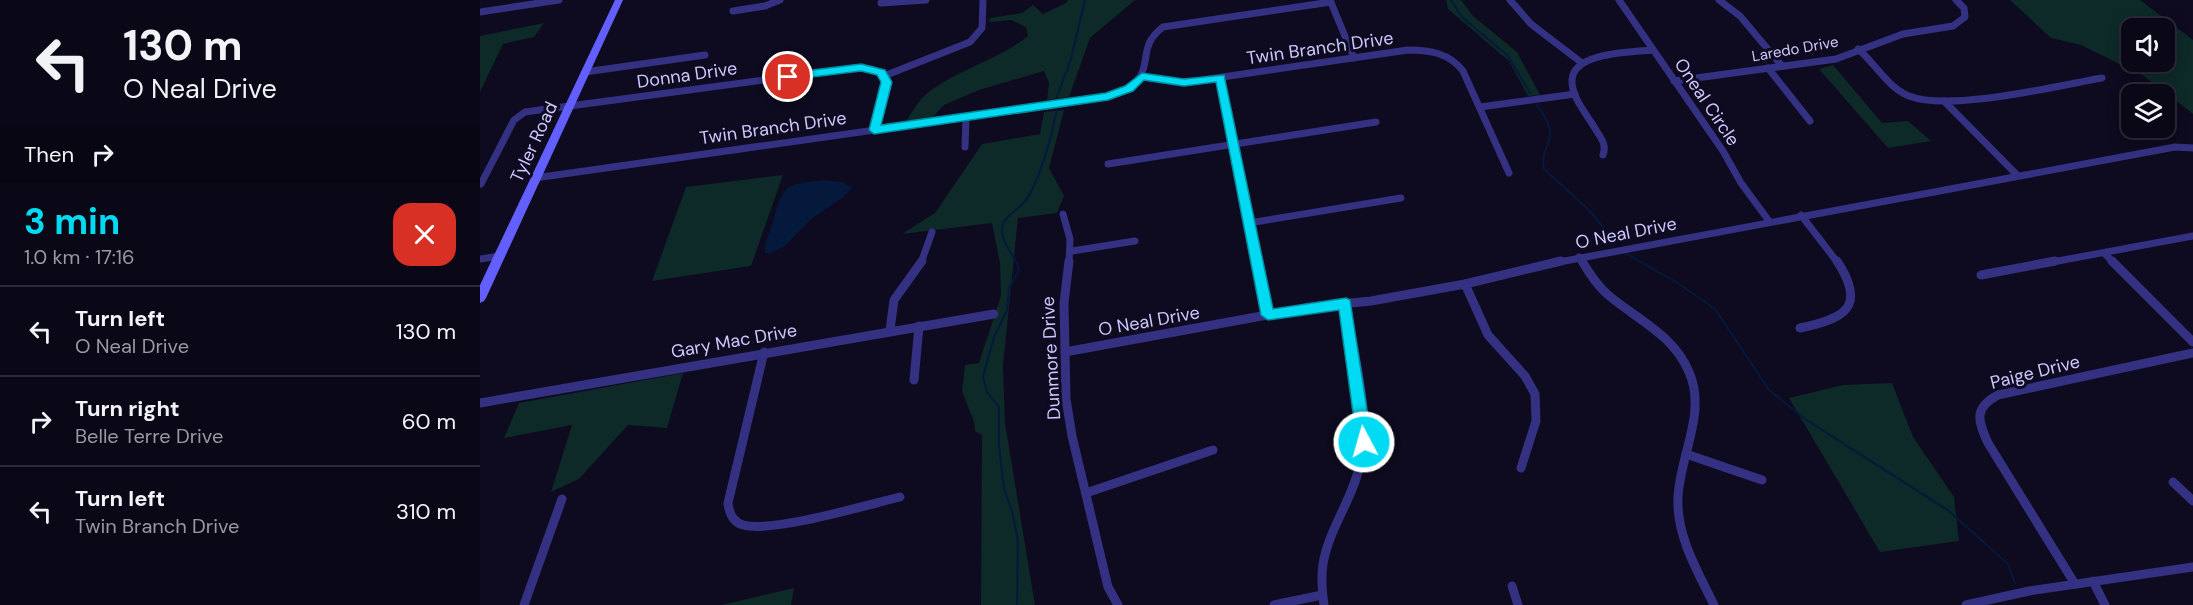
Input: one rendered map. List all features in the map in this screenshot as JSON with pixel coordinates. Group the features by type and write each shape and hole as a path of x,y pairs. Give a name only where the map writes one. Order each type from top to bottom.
{"street":[{"path":"480,12 559,0"},
{"name":"Tyler Road","path":"480,298 619,0"},
{"path":"734,10 765,6 780,0"},
{"path":"881,3 926,0"},
{"path":"874,130 886,88 884,76 970,42 982,28 983,0"},
{"path":"1510,0 1531,24 1581,63"},
{"name":"Oneal Circle","path":"1619,0 1723,151 1741,183 1769,221"},
{"path":"1719,0 1740,16 1782,66"},
{"name":"Laredo Drive","path":"1674,81 1836,59 1904,34 1959,23 1965,17 1965,12 1956,0"},
{"path":"1142,77 1148,40 1163,27 1330,1 1354,58"},
{"path":"1858,49 1895,87 1908,96 1925,101 1944,101 2102,78"},
{"name":"Twin Branch Drive","path":"535,178 815,136 966,118 1108,97 1129,88 1142,77 1184,82 1415,50 1444,55 1459,65 1509,173"},
{"path":"1603,155 1604,143 1575,94 1573,75 1581,63 1604,56 1653,50"},
{"path":"585,72 705,55"},
{"name":"Donna Drive","path":"481,184 517,116 529,112 854,68 872,69 884,76"},
{"path":"1768,68 1810,121"},
{"path":"1220,78 1268,315"},
{"path":"1480,107 1575,94"},
{"path":"1944,101 2017,175"},
{"path":"965,147 966,118"},
{"path":"1108,164 1376,122"},
{"name":"O Neal Drive","path":"1065,351 1268,315 1465,284 1579,257 1801,215 2175,147 2193,148"},
{"path":"1249,224 1401,198"},
{"name":"Dunmore Drive","path":"1063,214 1069,228 1072,251 1064,287 1066,399 1071,436 1108,587 1118,605"},
{"path":"1800,328 1838,318 1848,309 1852,294 1848,279 1801,215"},
{"path":"890,330 894,300 924,259 932,232"},
{"path":"1981,275 2193,236"},
{"path":"1072,251 1135,241"},
{"path":"2104,253 2193,342"},
{"path":"480,259 500,256"},
{"path":"1579,257 1599,286 1671,341 1686,363 1695,386 1694,423 1679,488 1679,517 1686,544 1714,605"},
{"path":"1465,284 1489,336 1525,376 1535,393 1536,419 1521,468"},
{"path":"1275,605 1323,600 1323,557 1357,482 1364,442 1346,304"},
{"name":"Gary Mac Drive","path":"480,403 890,330 994,314"},
{"path":"914,380 919,326"},
{"path":"764,352 728,503 729,513 734,520 742,525 770,525 900,497"},
{"name":"Paige Drive","path":"2075,584 1988,443 1981,429 1979,410 1983,403 1998,396 2193,353"},
{"path":"1086,493 1213,450"},
{"path":"1686,454 1762,480"},
{"path":"2173,482 2193,501"},
{"path":"524,605 562,499"},
{"path":"1966,605 2020,593 2193,567"},
{"path":"2093,581 2105,605"},
{"path":"1512,586 1518,605"}],"green space":[{"path":"1068,0 1135,0 1090,38 1069,97 1047,100 1049,83 1044,71 979,90 944,105 932,118 906,121 922,98 933,89 1002,53 1028,36 1026,27 1011,20 989,22 990,18 1022,13 1033,5 1043,14"},
{"path":"1446,0 1461,0 1473,16 1517,52 1540,95 1528,96 1509,61 1448,9"},
{"path":"2010,0 2140,0 2164,18 2121,18 2121,65 2081,45 2051,38"},
{"path":"544,23 534,37 503,44 480,92 480,36"},
{"path":"2175,26 2193,40 2193,114 2175,100 2175,84 2154,84 2136,72 2175,72"},
{"path":"1833,65 1882,123 1908,121 1931,141 1888,148 1819,69"},
{"path":"1064,110 1049,168 1064,196 1057,213 1018,218 1003,366 1005,423 1035,605 981,605 982,435 975,431 974,422 962,391 965,365 979,363 1001,296 1000,263 992,223 902,234 935,213 982,144 1040,134 1044,112"},
{"path":"783,175 751,266 652,281 686,187"},
{"path":"683,373 667,428 628,425 579,479 551,492 572,425 504,438 519,403"},
{"path":"1892,383 1913,437 1954,497 1959,541 1880,552 1789,398 1843,385"},
{"path":"794,588 791,605 721,605"}],"water":[{"path":"825,180 843,182 852,188 842,198 811,219 785,246 771,253 765,253 766,242 779,202 786,189 800,183"}],"waterway":[{"path":"1056,99 1071,59 1085,0"},
{"path":"1451,0 1462,17 1508,56 1530,93"},
{"path":"1537,105 1547,120 1550,131 1543,159 1544,169 1589,210 1614,241"},
{"path":"1017,605 1018,541 1012,511 1004,489 999,446 999,407 987,392 983,377 994,337 1007,310 1009,288 1019,270 1003,237 1003,226 1008,217 1025,202 1033,187 1046,154 1057,109"},
{"path":"1625,253 1676,282 1715,309 1769,390 1805,419 1949,511 2008,564 2015,583"}],"route":[{"path":"788,77 861,67 877,70 884,76 886,82 874,130 1108,97 1129,88 1142,77 1184,82 1220,78 1268,315 1311,307 1346,304 1364,442"}]}
